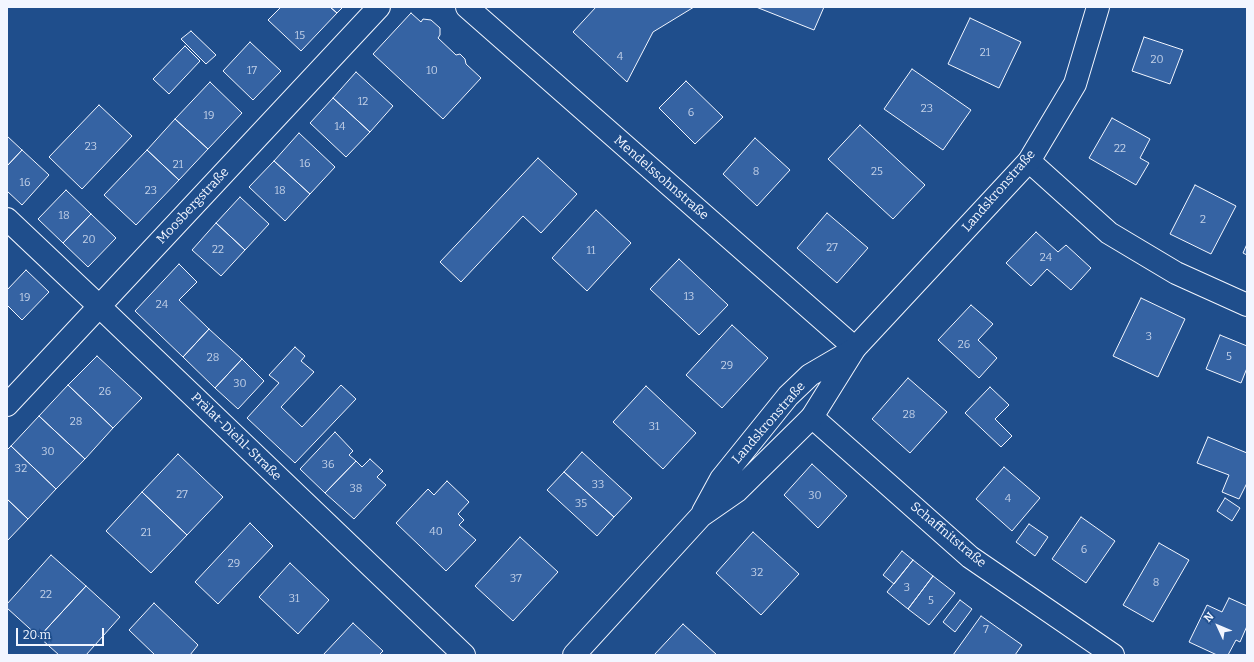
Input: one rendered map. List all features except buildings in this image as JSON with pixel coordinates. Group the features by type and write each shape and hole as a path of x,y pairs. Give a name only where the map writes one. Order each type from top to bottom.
{"street":[{"name":"Moosbergstraße","path":"7,405 379,7"},
{"name":"Mendelssohnstraße","path":"467,7 855,348"},
{"name":"Landskronstraße","path":"574,655 701,516 737,491 812,417 855,348 1029,161 1075,84 1098,7"},
{"path":"1029,161 1109,233 1176,273 1247,305"},
{"name":"Prälat-Diehl-Straße","path":"7,219 464,655"},
{"name":"Landskronstraße","path":"701,516 721,479 788,396 810,376 855,348"},
{"name":"Schaffnitstraße","path":"812,417 970,557 1113,655"}]}
